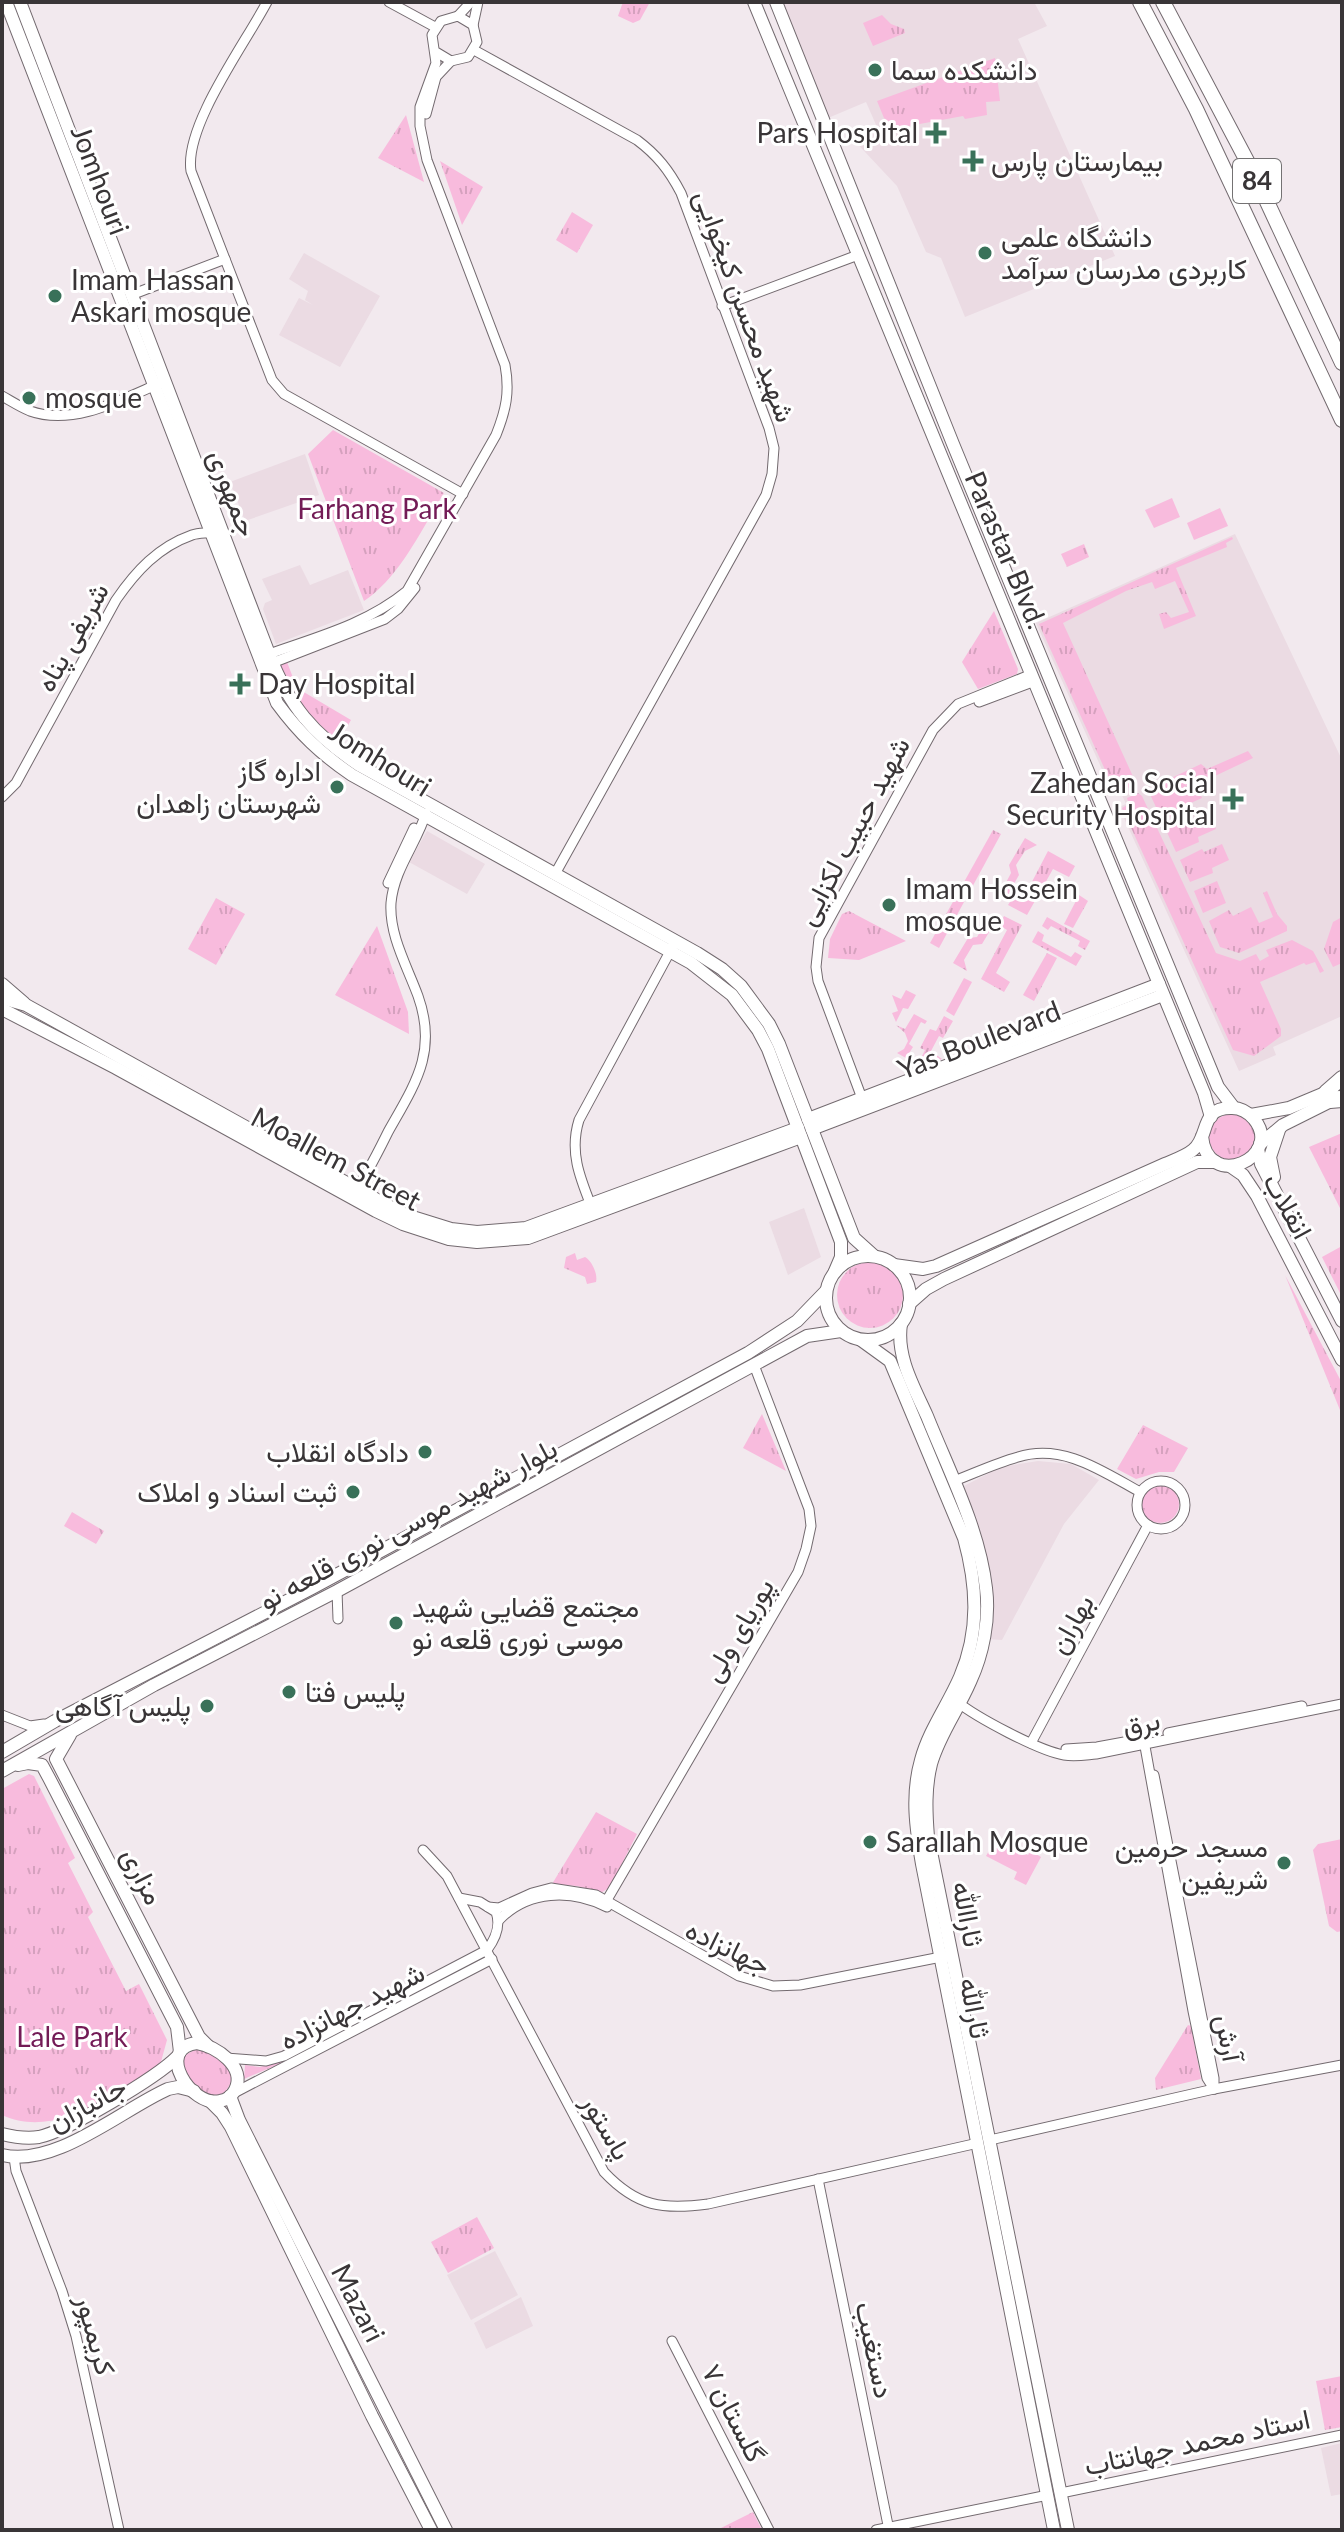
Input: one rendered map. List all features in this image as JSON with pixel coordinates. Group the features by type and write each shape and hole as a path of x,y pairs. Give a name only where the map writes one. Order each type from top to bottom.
{"highway":[{"name":"84","path":"1140,2 1196,109 1342,420"},
{"name":"84","path":"1163,2 1256,178 1342,363"},
{"path":"1335,1097 1342,1078"}],"main road":[{"name":"Jomhouri","path":"6,2 159,384 265,661 277,703 299,733 324,756 352,775 427,810 673,947 722,969 757,1005 779,1044 841,1242 841,1257 835,1271"},
{"path":"20,2 131,295 159,384"},
{"name":"Parastar Blvd.","path":"754,2 1204,1093 1211,1117"},
{"name":"Parastar Blvd.","path":"776,2 1218,1087 1234,1108"},
{"path":"871,285 887,278"},
{"path":"427,810 555,874"},
{"path":"1096,833 1111,826"},
{"name":"Jomhouri","path":"555,874 646,919 673,947"},
{"path":"2,984 24,1011 2,1015"},
{"name":"Yas Boulevard","path":"805,1128 1161,989"},
{"name":"Moallem Street","path":"2,998 353,1190 403,1224 449,1239 477,1242 528,1238 805,1128"},
{"name":"Moallem Street","path":"2,1009 24,1011"},
{"path":"909,1304 944,1279 1197,1162 1230,1166 1248,1161 1259,1146 1283,1125 1335,1097 1342,1085"},
{"path":"1204,1093 1218,1087"},
{"path":"1216,1162 1205,1151 1202,1136 1204,1125 1221,1110 1234,1108 1251,1115 1335,1097"},
{"path":"1251,1115 1259,1128 1259,1146"},
{"path":"1283,1125 1273,1141 1270,1157 1283,1206"},
{"name":"Jomhouri","path":"805,1128 854,1238 874,1256"},
{"path":"901,1324 883,1337 861,1340 841,1331 828,1313 826,1291 835,1271 852,1258 874,1256 894,1265 923,1269 936,1266 1193,1150 1202,1136"},
{"name":"انقلاب","path":"1259,1146 1261,1164 1342,1321"},
{"name":"انقلاب","path":"1230,1166 1243,1175 1257,1196 1342,1360"},
{"path":"894,1265 907,1283 909,1304 901,1324 899,1343 902,1357 948,1483"},
{"name":"بلوار شهید موسی نوری قلعه نو","path":"2,1752 55,1721 312,1588 735,1361 797,1321 826,1291"},
{"path":"797,1321 805,1327 807,1336"},
{"name":"بلوار شهید موسی نوری قلعه نو","path":"6,1769 195,1663 337,1591 807,1336 841,1331"},
{"name":"ثارالله","path":"861,1340 890,1361 948,1483 976,1592 975,1621 957,1700 928,1739 921,1761 914,1811 941,1960"},
{"path":"42,1765 47,1760 56,1759 66,1739 77,1727"},
{"name":"مزاری","path":"56,1759 199,2037 208,2046"},
{"path":"6,1769 28,1763 42,1765"},
{"path":"42,1765 175,2022 178,2072 194,2091 210,2101 217,2102 231,2095 238,2081 226,2058 208,2046 190,2044 178,2054"},
{"name":"ثاراالله","path":"941,1960 984,2142 1054,2494 1068,2530"},
{"name":"جانبازان","path":"2,2134 27,2138 54,2132 158,2075 178,2054"},
{"name":"جانبازان","path":"8,2156 45,2154 168,2089 178,2087 194,2091"},
{"name":"Mazari","path":"231,2095 239,2120 431,2530"},
{"name":"Mazari","path":"210,2101 231,2127 347,2350 446,2530"},
{"path":"1054,2494 1054,2530"}],"street":[{"path":"267,2 206,109 192,142 189,159 199,193 272,380 284,394 463,494"},
{"path":"389,2 435,27"},
{"path":"458,16 471,2"},
{"path":"436,52 451,61 460,61 474,50 476,33 473,25 478,2"},
{"path":"265,661 369,626 398,609 419,583 494,444 508,399 505,365 427,160 420,126 420,107 436,63 432,44 435,27 449,17 458,16 473,25"},
{"name":"شهید محسن کیخوایی","path":"474,50 637,140 670,171 681,193 774,448 766,495 555,874"},
{"path":"265,661 363,620 389,606 407,591 510,417 514,399 509,355 431,152 426,126 426,109 433,85 451,61"},
{"path":"722,306 858,255"},
{"path":"131,295 225,259"},
{"path":"2,396 29,411 72,415 159,384"},
{"name":"شریفی پناه","path":"2,797 16,783 116,600 133,575 150,558 178,540 216,532"},
{"name":"شهید حبیب لکزایی","path":"867,1102 828,992 822,966 825,940 839,903 924,742 943,718 1033,677"},
{"path":"353,1190 396,1118 422,1066 426,1033 423,1013 393,927 391,900 398,874 427,810"},
{"path":"353,1190 417,1064 420,1033 417,1014 386,929 385,900 392,870 427,810"},
{"path":"593,1210 577,1169 574,1135 579,1120 673,947"},
{"name":"پوریای ولی","path":"605,1902 798,1572 806,1549 811,1526 809,1509 754,1365"},
{"path":"948,1483 1017,1457 1048,1453 1089,1464 1140,1492"},
{"path":"1167,1481 1180,1489 1186,1503 1182,1517 1170,1527 1148,1525 1142,1520 1136,1506 1140,1492 1152,1482 1167,1481"},
{"name":"بهاران","path":"1033,1740 1148,1525"},
{"path":"337,1591 338,1619"},
{"name":"برق","path":"957,1700 1033,1740 1075,1750 1145,1742 1342,1698"},
{"name":"برق","path":"1306,1708 1342,1704"},
{"path":"2,1715 30,1726 55,1721"},
{"name":"آرش","path":"1145,1742 1172,1884 1195,1976 1214,2089"},
{"name":"پاستور","path":"423,1850 447,1876 604,2172 617,2186 656,2206 683,2207 1214,2089 1342,2065"},
{"name":"جهانزاده","path":"488,1907 499,1908 551,1888 583,1892 605,1902 736,1982 759,1991 788,1993 941,1960"},
{"name":"جهانزاده","path":"499,1920 513,1908 550,1895 605,1902"},
{"path":"459,1898 480,1902 496,1912 499,1920 489,1954"},
{"name":"شهید جهانزاده","path":"231,2095 322,2040 489,1954"},
{"name":"شهید جهانزاده","path":"226,2058 266,2061 322,2040"},
{"name":"کریمپور","path":"8,2156 59,2281 76,2336 119,2530"},
{"name":"دستغیب","path":"818,2179 889,2529"},
{"name":"گلستان ۷","path":"672,2341 769,2530"},
{"name":"استاد محمد جهانتاب","path":"876,2530 1342,2435"}],"shaded area":[{"path":"781,2 1034,2 1047,26 1018,39 1115,256 965,317 941,258 926,252 897,186 850,136 877,127 866,102 828,118"},
{"path":"304,253 380,296 340,367 279,335 299,298 313,305 305,300 308,291 289,279"},
{"path":"305,454 319,495 245,521 230,482"},
{"name":"Zahedan Social Security Hospital","path":"1235,534 1342,760 1342,1016 1273,1047 1276,1055 1239,1071 1119,807 1126,804 1116,782 1109,785 1036,623"},
{"path":"300,565 310,585 348,570 364,610 276,644 263,609 265,603 272,600 262,579"},
{"path":"427,831 485,864 467,894 409,862"},
{"path":"804,1208 821,1257 788,1275 769,1222"},
{"path":"1038,1461 1071,1464 1099,1480 1064,1524 1002,1640 987,1639 988,1567 964,1486 1001,1467"},
{"path":"495,2251 518,2295 471,2320 447,2275"},
{"path":"521,2297 533,2326 486,2349 474,2323"},
{"path":"1342,2443 1342,2494 1331,2496 1321,2448"}],"green space":[{"path":"623,2 650,2 640,20 633,23 618,16"},
{"path":"882,15 891,24 904,29 905,33 873,46 863,23"},
{"path":"995,58 1000,101 986,102 987,115 965,119 963,116 898,128 884,118 877,101"},
{"path":"406,115 424,182 378,158"},
{"path":"440,161 483,187 462,225"},
{"path":"572,212 593,225 577,253 556,240"},
{"name":"Farhang Park","path":"333,430 444,493 399,566 364,601 308,454"},
{"path":"1172,498 1180,517 1154,528 1145,510"},
{"path":"1220,508 1228,526 1194,540 1187,523"},
{"path":"1232,537 1226,543 1227,547 1176,568 1196,616 1164,629 1159,614 1166,612 1171,618 1189,612 1175,581 1155,589 1152,582 1126,591 1063,623 1136,783 1128,788 1123,778 1111,783 1039,624"},
{"path":"1084,544 1089,557 1067,567 1061,554"},
{"path":"994,611 1018,669 1017,674 978,689 962,662"},
{"path":"287,662 297,688 351,720 338,743 294,698 280,666"},
{"path":"1248,751 1253,758 1196,785 1202,798 1162,820 1148,790 1150,788 1201,764 1207,769"},
{"path":"1138,793 1216,953 1240,961 1256,954 1260,961 1269,956 1266,950 1292,940 1313,951 1324,971 1320,973 1315,962 1304,963 1260,982 1281,1029 1281,1036 1254,1056 1233,1050 1122,808 1129,804 1127,798"},
{"path":"1209,813 1216,829 1198,837 1199,842 1176,852 1165,828"},
{"path":"993,830 1001,834 939,948 930,943"},
{"path":"1025,838 1037,845 1025,851 1016,865 1019,875 1006,898 1000,894 1011,873 1009,865"},
{"path":"1222,844 1229,860 1212,868 1213,873 1190,882 1180,860 1202,849 1204,852"},
{"path":"1048,851 1075,866 1069,877 1053,869 1027,915 1008,905 1013,897 1022,901"},
{"path":"1217,881 1226,903 1203,913 1194,891"},
{"path":"1267,891 1287,931 1239,953 1220,947 1209,921 1229,910 1233,916 1251,907 1259,923 1273,917 1263,893"},
{"path":"1079,895 1088,901 1073,928 1064,924"},
{"path":"216,898 245,914 216,965 188,949"},
{"path":"849,911 906,941 859,960 828,958 830,939 842,914"},
{"path":"990,915 997,919 982,944 973,945 964,960 967,971 953,963 968,938 977,937"},
{"path":"1004,916 1022,925 996,973 1010,982 1004,992 981,979 1007,930 999,925"},
{"path":"1047,917 1090,941 1085,950 1078,946 1080,941 1051,926 1048,930 1042,926"},
{"path":"1342,917 1342,963 1333,967 1324,949 1333,922"},
{"path":"377,926 408,1012 409,1034 335,995"},
{"path":"1038,931 1044,935 1042,941 1071,957 1075,952 1082,956 1076,966 1032,942"},
{"path":"1047,953 1057,958 1034,1001 1023,995"},
{"path":"964,978 972,982 954,1016 946,1011"},
{"path":"906,990 916,995 908,1009 903,1008 896,1022 892,1013 898,1011 892,995 901,999"},
{"path":"914,1014 927,1021 925,1024 921,1022 909,1044 913,1047 906,1058 897,1053 904,1049 908,1041 896,1025 905,1029"},
{"path":"944,1016 953,1021 943,1038 939,1036 931,1051 942,1059 915,1070 925,1050 920,1048 930,1029 936,1031"},
{"path":"1232,1114 1248,1121 1255,1137 1248,1153 1232,1160 1216,1153 1209,1137 1216,1121"},
{"path":"1342,1133 1342,1212 1309,1147"},
{"path":"1342,1246 1342,1297 1322,1257"},
{"path":"575,1253 577,1260 585,1257 590,1261 596,1282 587,1284 585,1277 564,1268 566,1257"},
{"path":"870,1262 883,1265 893,1272 900,1282 903,1295 900,1308 893,1318 883,1325 870,1328 857,1325 847,1318 840,1308 837,1295 840,1282 847,1272 857,1265"},
{"path":"1285,1275 1342,1383 1342,1415"},
{"path":"762,1414 786,1471 743,1448"},
{"path":"1143,1425 1188,1448 1174,1472 1159,1472 1136,1479 1117,1469"},
{"path":"1160,1485 1173,1491 1179,1504 1173,1517 1160,1523 1147,1517 1141,1504 1147,1491"},
{"path":"72,1512 104,1531 96,1544 64,1526"},
{"name":"Lale Park","path":"29,1774 34,1776 75,1858 68,1863 93,1912 88,1917 126,1991 139,1984 167,2040 159,2069 84,2111 43,2122 22,2121 2,2115 2,1789"},
{"path":"596,1812 637,1834 610,1887 601,1893 577,1886 552,1884"},
{"path":"997,1837 1028,1855 1031,1851 1041,1857 1026,1885 1014,1879 1017,1872 986,1856"},
{"path":"1342,1839 1342,1931 1337,1932 1329,1926 1313,1850 1318,1844"},
{"path":"1188,2025 1191,2026 1201,2079 1156,2090 1155,2078"},
{"path":"196,2049 218,2058 233,2077 223,2093 217,2095 203,2091 183,2073 184,2056"},
{"path":"293,2058 244,2079 245,2065 260,2067"},
{"path":"477,2217 494,2248 448,2273 431,2242"},
{"path":"1342,2376 1342,2427 1325,2430 1316,2381"},
{"path":"753,2512 762,2530 717,2530"}],"place":[{"name":"دانشکده سما","path":"875,70"},
{"name":"Pars Hospital","path":"936,133"},
{"name":"بیمارستان پارس","path":"973,161"},
{"name":"دانشگاه علمی کاربردی مدرسان سرآمد","path":"985,253"},
{"name":"Imam Hassan Askari mosque","path":"55,296"},
{"name":"mosque","path":"29,398"},
{"name":"Day Hospital","path":"240,684"},
{"name":"اداره گاز شهرستان زاهدان","path":"337,787"},
{"name":"Zahedan Social Security Hospital","path":"1233,799"},
{"name":"Imam Hossein mosque","path":"889,905"},
{"name":"دادگاه انقلاب","path":"425,1452"},
{"name":"ثبت اسناد و املاک","path":"353,1492"},
{"name":"مجتمع قضایی شهید موسی نوری قلعه نو","path":"396,1623"},
{"name":"پلیس فتا","path":"289,1692"},
{"name":"پلیس آگاهی","path":"207,1706"},
{"name":"Sarallah Mosque","path":"870,1842"},
{"name":"مسجد حرمین شریفین","path":"1284,1863"}]}
